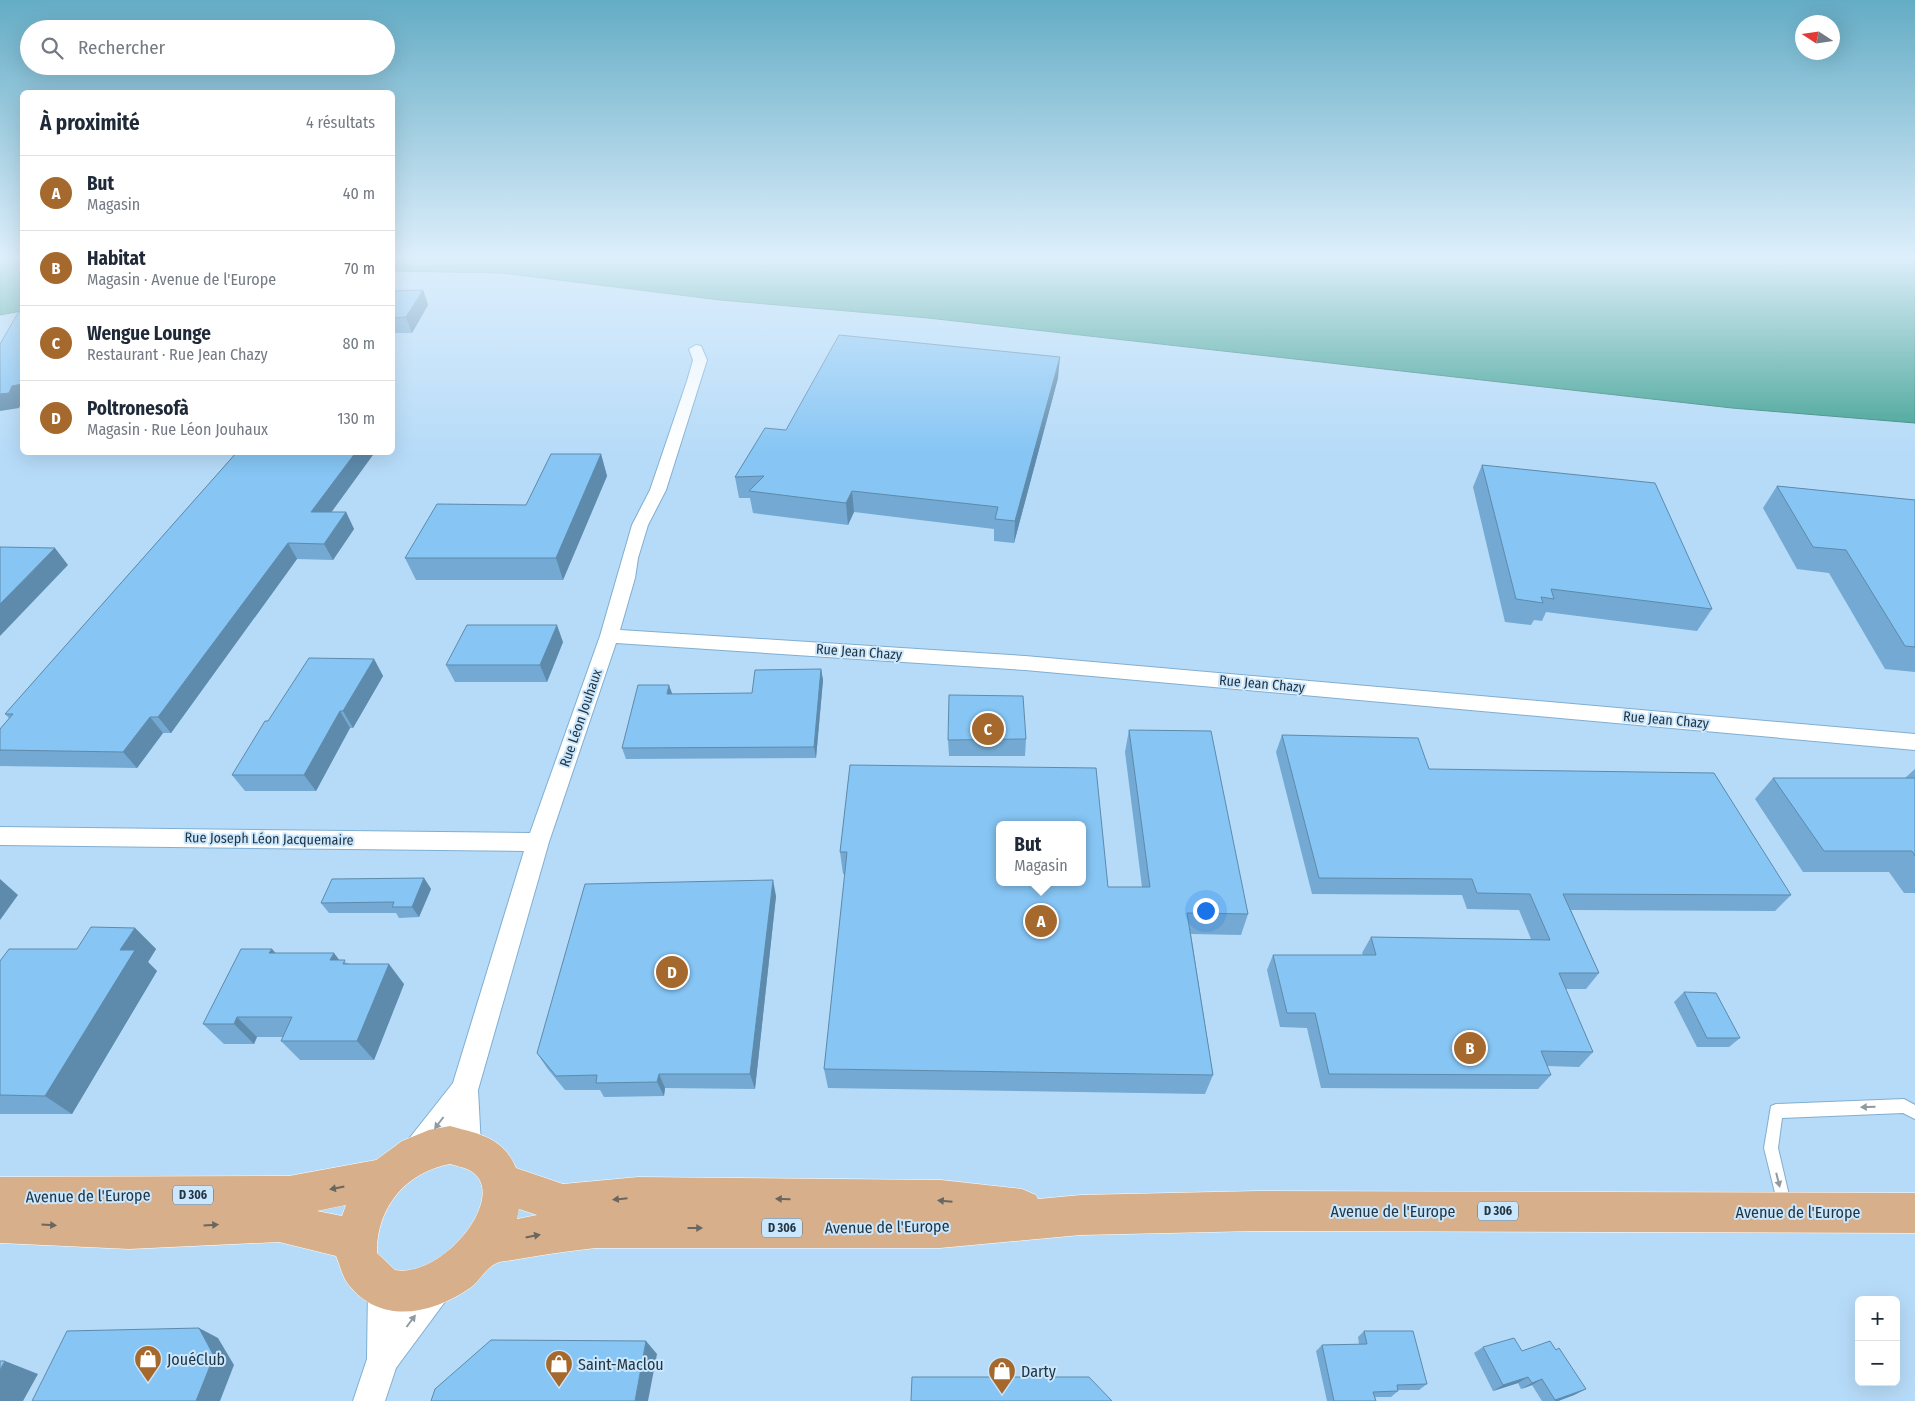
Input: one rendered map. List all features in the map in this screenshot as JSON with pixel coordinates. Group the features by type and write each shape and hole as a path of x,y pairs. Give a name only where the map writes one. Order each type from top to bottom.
{"main road":[{"path":"450,1145 467,1146 483,1154 496,1166 502,1183 503,1198 500,1214 485,1245 456,1274 439,1284 419,1291 400,1292 383,1288 368,1277 358,1260 356,1240 364,1208 399,1167 433,1148 450,1145"},
{"name":"Avenue de l'Europe","path":"0,1197 289,1196 399,1167"},
{"name":"Avenue de l'Europe","path":"502,1183 563,1204 638,1197 941,1200 1080,1215"},
{"name":"Avenue de l'Europe","path":"485,1245 555,1232 596,1228 940,1228 1080,1215 1257,1211 1915,1213"},
{"name":"Avenue de l'Europe","path":"0,1223 129,1229 279,1222 356,1240"}],"street":[{"name":"Rue Léon Jouhaux","path":"467,1146 464,1090 538,842 609,636 626,578 629,558 640,525 658,490 694,381 700,360 696,349"},
{"name":"Rue Jean Chazy","path":"609,636 1025,663 1915,742"},
{"name":"Rue Joseph Léon Jacquemaire","path":"0,836 538,842"},
{"name":"Rue Léon Jouhaux","path":"399,1167 464,1090"},
{"path":"383,1358 439,1284"},
{"path":"369,1401 383,1358 383,1288"}],"lane":[{"path":"1786,1212 1771,1148 1776,1111 1904,1106 1915,1112"}],"shaded area":[{"path":"958,321 1915,321 1915,423 1732,408"}],"building":[{"path":"13,321 20,321 20,384 12,386 9,393 0,394 0,344"},
{"path":"839,335 1060,357 1015,521 995,519 998,507 852,491 846,503 749,491 764,476 735,477 765,428 786,430"},
{"path":"551,454 601,454 556,558 405,558 437,504 526,505"},
{"path":"234,455 354,455 311,512 346,512 324,544 288,543 158,717 150,717 123,752 0,750 0,729 13,714 5,714"},
{"path":"1482,465 1655,483 1712,609 1551,589 1554,599 1541,597 1543,603 1516,599"},
{"path":"1777,486 1915,500 1915,647 1905,646 1846,550 1813,547"},
{"path":"0,547 55,548 0,604"},
{"path":"467,625 557,625 540,665 446,665"},
{"path":"309,658 374,659 343,711 340,711 304,775 232,775 265,721 268,721"},
{"path":"821,669 814,747 622,748 638,685 669,685 667,694 752,693 755,670"},
{"path":"949,695 1023,696 1026,739 948,740"},
{"path":"1129,730 1211,731 1248,914 1187,913 1213,1075 824,1069 847,852 840,852 850,765 1096,768 1108,887 1150,887"},
{"path":"1282,735 1418,738 1429,769 1714,773 1791,895 1563,894 1599,973 1559,973 1593,1052 1541,1051 1551,1075 1329,1074 1315,1013 1287,1013 1273,955 1376,955 1371,937 1550,940 1530,894 1477,893 1472,879 1319,878"},
{"path":"1773,778 1915,778 1915,856 1912,851 1824,851"},
{"path":"424,878 412,907 392,907 394,902 321,903 332,879"},
{"path":"773,880 750,1074 659,1074 657,1082 596,1083 597,1075 556,1076 537,1053 585,884"},
{"path":"91,927 135,928 120,950 135,950 45,1096 0,1095 0,961 9,949 77,949"},
{"path":"241,949 272,949 269,953 334,953 330,960 345,960 343,964 389,964 357,1041 281,1041 292,1017 237,1017 234,1024 203,1024"},
{"path":"1684,992 1716,993 1740,1038 1707,1038"},
{"name":"JouéClub","path":"199,1328 214,1356 196,1401 32,1401 67,1331"},
{"path":"1364,1331 1413,1331 1427,1384 1397,1385 1398,1391 1373,1392 1376,1401 1334,1401 1322,1345 1367,1344"},
{"path":"1514,1338 1522,1351 1550,1341 1556,1350 1559,1348 1586,1389 1555,1400 1542,1379 1532,1383 1528,1377 1503,1385 1483,1347"},
{"name":"Saint-Maclou","path":"491,1340 646,1341 635,1401 431,1401 435,1389"},
{"path":"0,1361 5,1361 0,1370"},
{"path":"912,1377 1089,1377 1112,1401 911,1401"}],"place":[{"name":"Wengue Lounge","path":"988,729"},
{"name":"But","path":"1041,921"},
{"name":"Poltronesofà","path":"672,972"},
{"name":"Habitat","path":"1470,1048"},
{"name":"JouéClub","path":"148,1383"},
{"name":"Saint-Maclou","path":"559,1388"},
{"name":"Darty","path":"1002,1395"}]}
